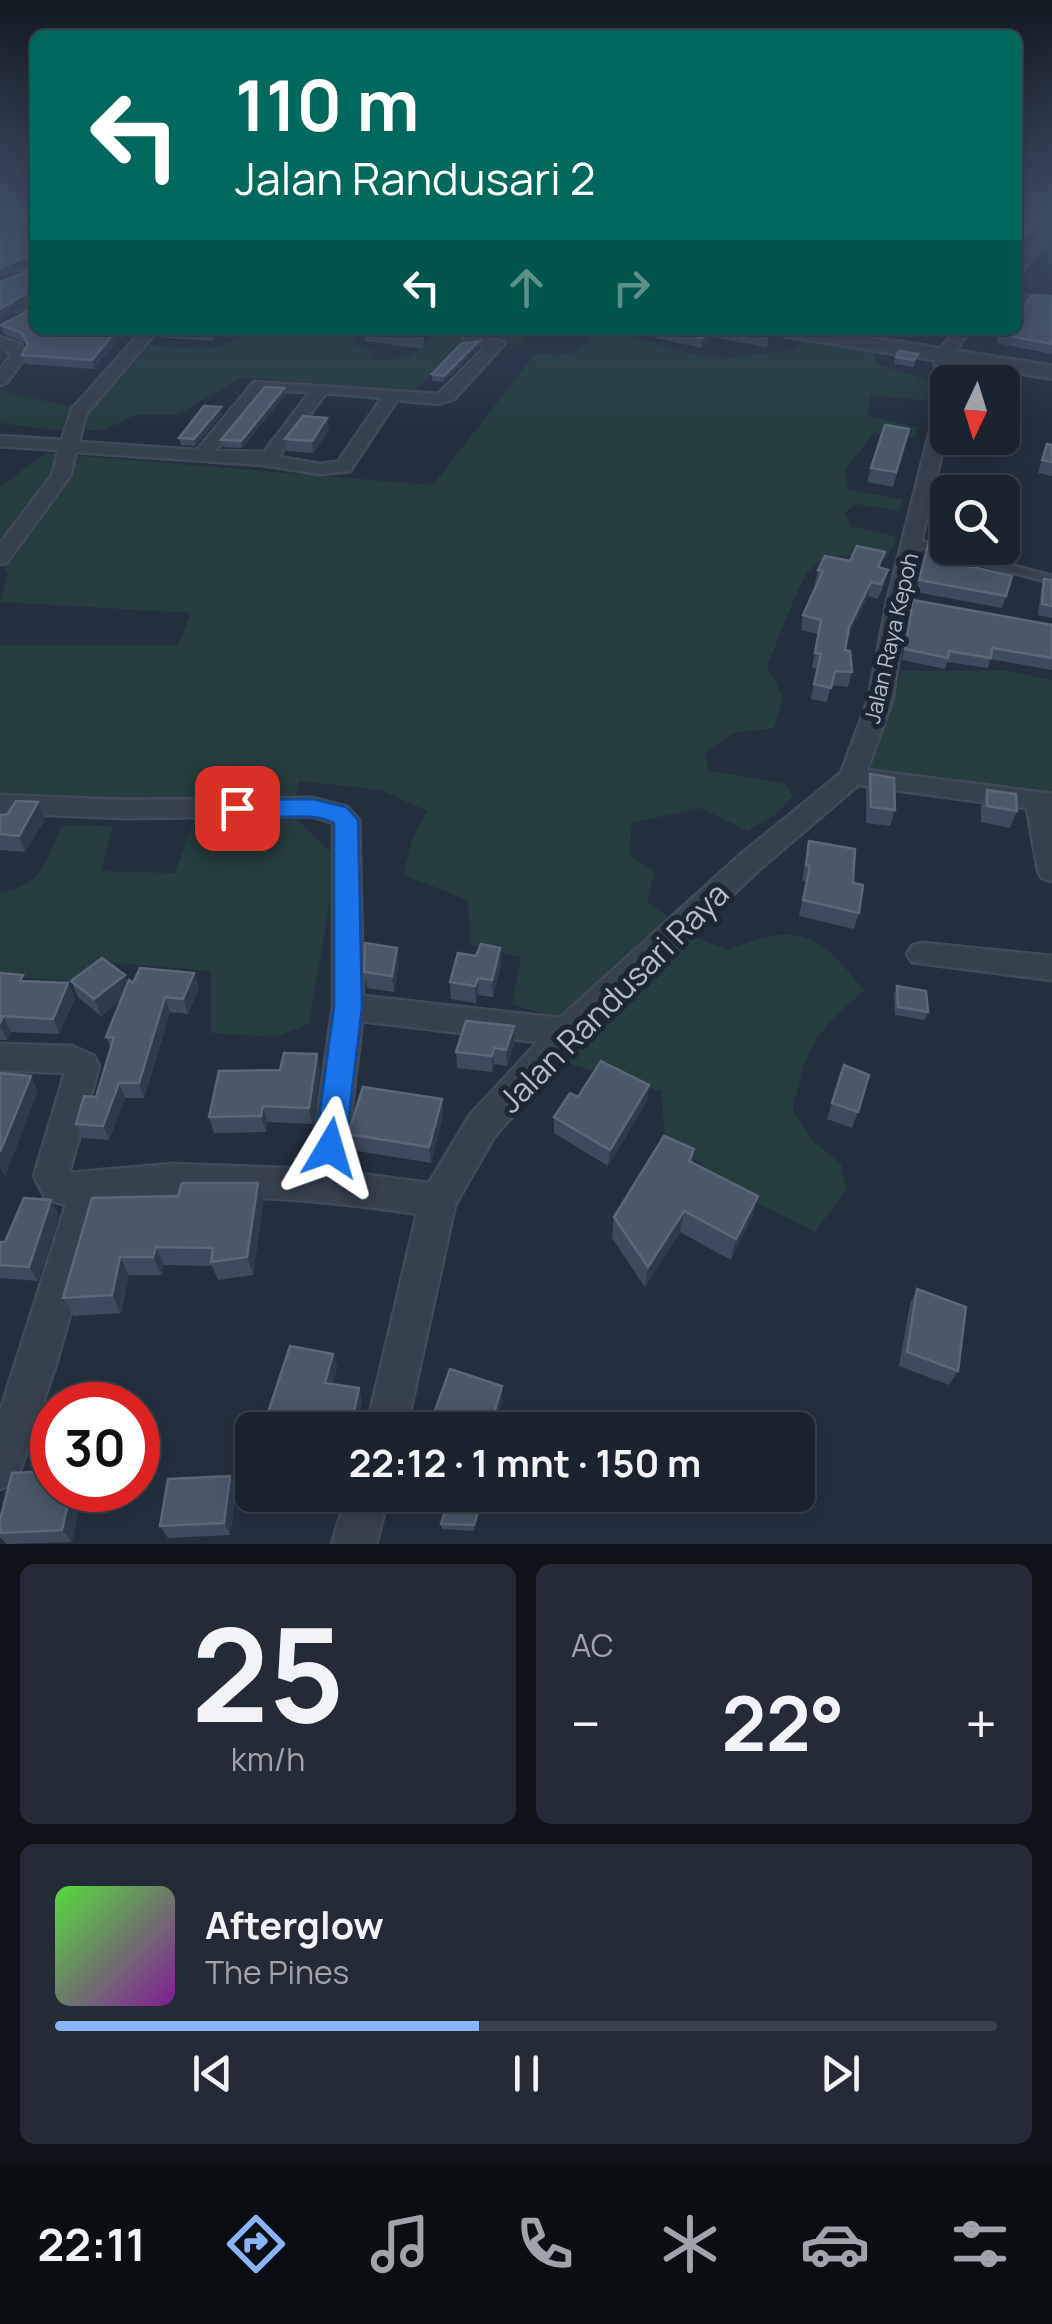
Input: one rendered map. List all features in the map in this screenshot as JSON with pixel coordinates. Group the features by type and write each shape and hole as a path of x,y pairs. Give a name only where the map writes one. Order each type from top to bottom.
{"street":[{"path":"0,305 30,308"},
{"path":"16,318 30,310"},
{"path":"0,558 61,476 78,413 147,335"},
{"path":"200,458 260,385 439,399 448,396 498,344 469,335"},
{"path":"815,335 1052,372"},
{"path":"941,356 960,335"},
{"path":"0,341 16,347 19,356 0,380"},
{"name":"Jalan Raya Kepoh","path":"852,776 880,701 908,602 913,542 942,410 946,378 941,356"},
{"path":"263,460 322,388"},
{"path":"0,441 68,449 263,460 320,469 344,467 392,394"},
{"path":"852,776 1045,802 1052,871"},
{"name":"Jalan Randusari Raya","path":"390,1412 438,1201 482,1126 566,1032 750,862 852,776"},
{"path":"0,804 124,809 312,808 338,813 346,820 348,1007 326,1184"},
{"path":"922,954 1052,968"},
{"path":"348,1007 566,1032"},
{"path":"0,1057 72,1060 83,1066 52,1176 58,1188 88,1190 168,1180 326,1184 438,1201"},
{"path":"0,1468 38,1364 88,1190"},
{"path":"354,1544 363,1512"}],"lane":[{"path":"1022,297 1052,302"},
{"path":"913,542 1046,578"}],"green space":[{"path":"239,335 362,335 353,344 374,352 369,358 389,360 417,351 430,335 532,335 518,345 473,336 413,392 242,377 177,415 136,415 103,430 54,430 0,423 0,390 65,406 99,399 151,345 213,348"},
{"path":"570,335 636,337 712,358 795,351 801,343 838,342 874,350 876,364 930,381 928,401 871,395 868,416 917,427 916,439 874,433 845,470 848,489 903,500 899,511 856,504 844,513 851,526 897,537 886,559 835,557 809,571 767,667 783,696 774,728 733,733 706,752 708,770 785,784 793,796 776,814 748,831 700,808 632,823 629,855 655,871 647,901 693,936 727,950 772,936 806,938 834,956 864,991 815,1042 793,1110 814,1142 841,1164 846,1190 815,1232 734,1191 665,1135 661,1091 564,1062 571,1047 554,1017 512,1004 521,957 470,945 468,900 403,875 413,838 427,811 381,790 299,781 292,815 330,851 332,889 309,1024 275,1037 211,1033 211,971 95,961 72,981 0,976 0,892 34,878 47,861 62,825 113,826 101,871 175,873 199,802 0,796 0,645 178,645 191,613 0,602 8,573 0,563 0,486 47,453 433,485 535,354 572,353 588,338"},
{"path":"1004,670 1052,680 1052,795 865,768 902,671"}],"building":[{"path":"0,284 30,284 30,292 0,309"},
{"path":"1033,295 1052,296 1052,344 1004,335 1022,335 1022,308"},
{"path":"30,310 30,335 114,335 92,360 22,355 28,344 22,333 1,325"},
{"path":"479,341 444,376 432,374 461,344"},
{"path":"899,351 918,354 914,360 896,357"},
{"path":"265,387 284,388 241,441 221,440"},
{"path":"204,406 221,407 194,439 179,438"},
{"path":"303,416 327,418 312,441 285,439"},
{"path":"885,425 909,429 896,472 871,468"},
{"path":"1047,444 1052,445 1052,462 1042,460"},
{"path":"929,541 930,565 964,565 1012,576 1006,596 919,580"},
{"path":"857,546 885,552 878,567 888,570 881,584 871,582 849,627 845,650 850,651 852,672 835,671 831,688 814,684 821,654 815,653 821,620 803,615 823,571 818,570 825,556 850,561"},
{"path":"1044,579 1052,580 1052,606 1042,604"},
{"path":"913,600 1052,625 1052,658 992,648 991,658 949,651 948,658 905,649"},
{"path":"870,774 894,778 895,810 871,807"},
{"path":"987,790 1016,794 1017,811 987,806"},
{"path":"16,801 38,802 19,836 0,834 0,815 7,815"},
{"path":"809,841 855,849 853,883 863,885 859,913 803,900 810,866 806,865"},
{"path":"365,943 397,948 392,976 364,972"},
{"path":"481,944 500,948 492,980 478,978 475,986 450,982 458,953 476,956"},
{"path":"102,958 125,975 94,999 71,981"},
{"path":"140,968 194,973 183,999 165,997 139,1083 119,1083 103,1126 76,1124 84,1096 96,1097 114,1037 106,1037 129,980 133,983"},
{"path":"0,973 23,975 20,981 68,983 53,1019 3,1016 0,1023"},
{"path":"897,986 926,991 928,1012 898,1007"},
{"path":"466,1021 514,1026 506,1050 494,1048 492,1056 456,1052"},
{"path":"284,1053 317,1054 309,1108 263,1106 261,1116 209,1117 219,1071 280,1070"},
{"path":"601,1061 649,1085 610,1150 554,1117 570,1093 578,1097"},
{"path":"844,1065 869,1075 858,1112 832,1103"},
{"path":"0,1073 31,1076 0,1152"},
{"path":"363,1087 442,1099 429,1147 348,1134"},
{"path":"664,1136 694,1149 689,1161 758,1196 736,1239 684,1211 648,1267 614,1217"},
{"path":"182,1183 258,1183 247,1257 211,1262 213,1248 156,1247 153,1257 120,1257 112,1295 63,1298 92,1198 178,1196"},
{"path":"24,1198 51,1200 29,1267 0,1265 0,1242 5,1242"},
{"path":"917,1289 966,1307 958,1371 907,1352"},
{"path":"290,1346 333,1354 325,1383 359,1388 354,1412 268,1412"},
{"path":"450,1369 502,1386 494,1412 434,1412"},
{"path":"30,1472 30,1512 66,1512 62,1530 0,1533 12,1473"},
{"path":"230,1476 224,1523 160,1526 168,1479"},
{"path":"444,1512 478,1512 474,1525 441,1524"}],"route":[{"path":"237,808 325,809 346,820 348,1007 330,1148"}]}
